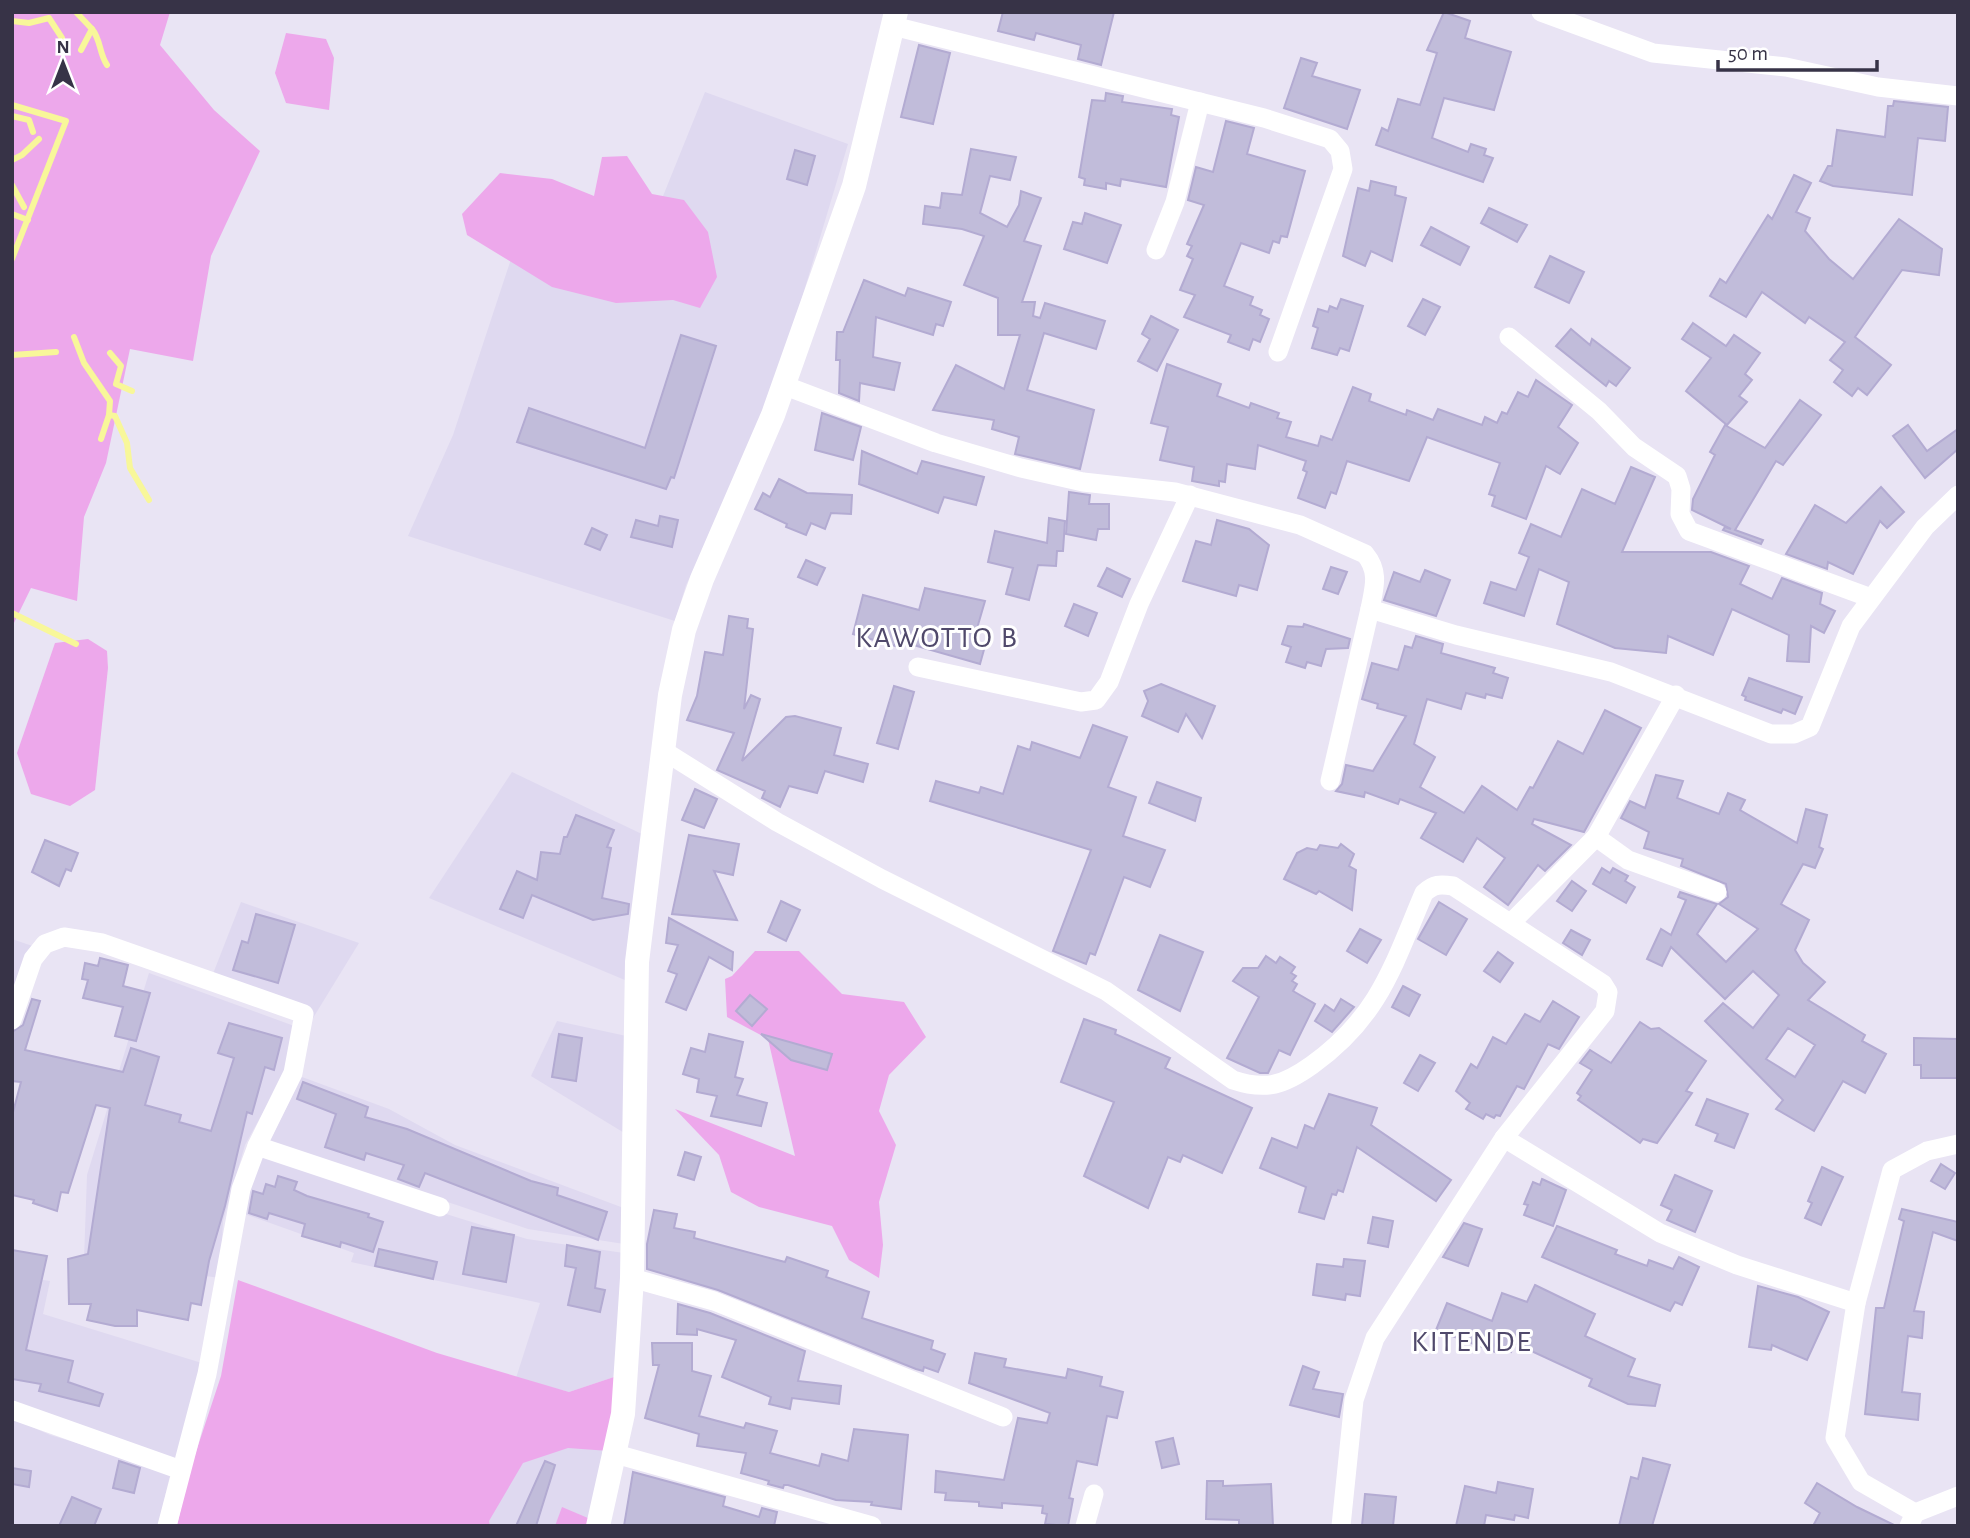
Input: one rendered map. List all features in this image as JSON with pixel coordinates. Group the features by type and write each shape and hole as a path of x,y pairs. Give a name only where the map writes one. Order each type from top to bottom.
{"street":[{"path":"1551,14 1653,53 1786,68 1878,87 1958,96"},
{"path":"598,1526 612,1453 623,1414 632,1278 636,962 670,695 684,630 702,579 783,385 854,186 895,19 1330,139 1340,151 1343,161 1279,352"},
{"path":"1156,250 1174,202 1200,102"},
{"path":"1510,337 1599,411 1634,447 1677,476 1681,489 1680,514 1689,531 1871,598"},
{"path":"783,385 936,443 1020,468 1083,482 1190,495 1300,525 1365,554 1376,574 1330,780"},
{"path":"918,667 1081,702 1096,700 1108,681 1139,604 1190,495"},
{"path":"1370,609 1456,635 1611,672 1771,734 1804,732 1817,712 1851,626 1925,527 1958,495"},
{"path":"1512,922 1596,837 1676,695"},
{"path":"664,751 777,822 858,866 1106,991 1233,1080 1249,1086 1277,1086 1294,1078 1335,1049 1360,1024 1386,982 1424,893 1432,886 1453,886 1512,922 1603,984 1608,992 1605,1011 1504,1138 1375,1338 1354,1399 1341,1526"},
{"path":"1596,837 1628,860 1717,892"},
{"path":"12,1020 33,958 45,944 64,937 102,943 304,1014 293,1073 257,1146 233,1218 225,1288 207,1374 167,1526"},
{"path":"1504,1138 1660,1233 1737,1265 1856,1303"},
{"path":"1958,1144 1927,1151 1892,1170 1856,1303 1835,1438 1861,1482 1912,1519 1958,1496"},
{"path":"257,1146 440,1207"},
{"path":"632,1278 714,1301 1003,1417"},
{"path":"12,1410 181,1470"},
{"path":"612,1453 873,1526"},
{"path":"1085,1526 1094,1494"}],"shaded area":[{"path":"12,12 170,12 160,45 214,110 260,151 211,256 193,361 130,349 106,463 84,517 77,601 31,588 12,627"},
{"path":"286,33 326,39 334,58 329,110 286,103 275,73"},
{"path":"705,92 848,144 787,348 723,510 686,585 675,621 408,536 453,435 512,256 659,206"},
{"path":"627,156 652,194 684,200 708,232 717,277 700,308 673,300 616,303 552,287 467,235 462,214 500,173 552,179 594,196 602,157"},
{"path":"88,639 107,651 108,668 95,790 70,806 31,794 17,753 55,643"},
{"path":"512,772 644,835 632,983 429,898"},
{"path":"241,902 359,943 313,1018 209,984"},
{"path":"12,939 44,950 12,1049"},
{"path":"755,951 799,951 842,994 904,1002 926,1037 889,1075 879,1111 896,1145 879,1202 883,1245 879,1278 849,1260 832,1226 759,1207 731,1192 719,1155 675,1109 795,1156 768,1039 727,1017 725,979 732,976"},
{"path":"149,973 308,1031 245,1145 223,1221 220,1278 84,1259 87,1175"},
{"path":"557,1021 631,1037 626,1134 531,1076"},
{"path":"302,1077 389,1109 455,1145 629,1210 624,1244 528,1229 269,1142"},
{"path":"261,1157 527,1239 624,1253 623,1374 569,1392 516,1378 540,1303 351,1262 354,1253 242,1213"},
{"path":"12,1275 50,1281 43,1314 205,1364 175,1464 12,1405"},
{"path":"238,1280 437,1353 569,1392 623,1374 609,1451 568,1448 523,1463 489,1521 490,1526 177,1526 188,1476 221,1376"},
{"path":"12,1418 50,1435 171,1471 158,1526 12,1524"},
{"path":"505,1426 609,1451 594,1526 481,1526"},
{"path":"562,1507 595,1521 594,1526 555,1526"}],"building":[{"path":"1003,12 1114,12 1101,65 1078,59 1081,45 1036,33 1034,40 998,31"},
{"path":"1444,12 1470,21 1465,38 1511,52 1494,110 1444,98 1432,138 1468,152 1471,144 1486,149 1484,155 1493,158 1483,182 1376,145 1382,128 1388,131 1398,99 1420,105 1437,53 1427,50"},
{"path":"919,45 950,53 933,124 901,117"},
{"path":"1301,58 1317,63 1312,76 1360,90 1347,129 1284,108"},
{"path":"1106,93 1123,96 1122,102 1172,109 1171,115 1179,117 1166,187 1121,179 1120,186 1106,183 1106,189 1084,185 1085,179 1079,177 1092,100 1105,101"},
{"path":"1894,101 1948,107 1945,141 1918,138 1912,195 1833,186 1820,181 1828,166 1832,166 1837,130 1885,137 1888,106 1893,106"},
{"path":"1226,121 1254,128 1247,154 1305,171 1287,237 1281,236 1279,243 1273,241 1269,253 1241,243 1224,286 1253,297 1250,305 1262,310 1260,315 1269,319 1260,342 1253,339 1249,350 1228,342 1231,335 1184,317 1195,295 1180,290 1193,259 1187,256 1192,246 1187,244 1204,205 1188,200 1196,167 1213,172"},
{"path":"971,149 1016,157 1010,180 990,176 980,213 1007,227 1019,205 1021,191 1041,198 1024,241 1041,246 1022,302 1035,302 1033,316 1040,318 1045,303 1105,321 1096,349 1044,333 1027,390 1094,410 1080,469 1015,454 1019,437 992,429 994,420 933,410 956,365 1004,389 1020,335 998,335 998,298 964,285 984,236 962,229 923,224 925,206 940,208 942,193 962,195"},
{"path":"795,150 815,156 807,185 787,179"},
{"path":"1794,175 1811,183 1796,212 1810,218 1805,231 1829,259 1853,279 1899,219 1942,249 1939,275 1902,270 1855,337 1891,365 1867,395 1858,388 1852,396 1834,382 1843,370 1830,360 1845,342 1809,317 1805,323 1762,292 1746,317 1710,296 1720,279 1726,283 1768,215 1772,219"},
{"path":"1371,181 1396,187 1395,195 1406,198 1392,261 1371,251 1365,266 1343,256 1358,188 1369,191"},
{"path":"1489,208 1527,225 1517,242 1481,223"},
{"path":"1085,213 1121,225 1107,263 1064,249 1073,222 1082,224"},
{"path":"1431,227 1469,247 1460,265 1421,245"},
{"path":"1550,256 1584,272 1569,303 1535,287"},
{"path":"864,280 905,296 908,288 951,302 943,326 936,324 933,335 876,317 873,357 900,363 894,390 860,383 859,401 839,393 837,332 843,332"},
{"path":"1341,299 1363,306 1349,351 1340,348 1337,355 1312,348 1318,328 1313,326 1318,309 1328,312 1330,306 1337,309"},
{"path":"1423,299 1440,307 1425,335 1408,326"},
{"path":"1151,316 1178,330 1157,371 1138,361 1150,339 1142,334"},
{"path":"1693,323 1726,346 1734,335 1760,353 1745,374 1752,380 1739,396 1747,402 1727,425 1686,391 1711,358 1682,339"},
{"path":"1571,329 1590,345 1592,339 1630,368 1616,386 1609,381 1606,386 1556,346"},
{"path":"681,335 716,346 674,478 671,477 666,489 517,442 529,408 645,448"},
{"path":"1167,364 1221,384 1217,396 1249,408 1251,403 1279,413 1277,418 1291,422 1286,437 1318,446 1321,436 1332,440 1353,387 1371,394 1369,401 1406,415 1407,410 1433,420 1438,409 1482,425 1485,417 1497,423 1502,412 1507,414 1518,392 1528,397 1536,380 1572,405 1558,427 1578,443 1560,474 1546,466 1526,519 1492,506 1495,496 1489,494 1500,463 1427,437 1409,481 1347,461 1336,494 1331,492 1325,508 1298,498 1307,472 1303,470 1306,461 1258,445 1255,469 1227,464 1225,482 1219,481 1219,486 1192,481 1194,467 1160,460 1168,427 1151,423"},
{"path":"1800,400 1821,415 1783,465 1776,461 1735,530 1763,540 1761,544 1723,530 1725,527 1731,529 1692,510 1693,499 1715,455 1710,452 1725,425 1765,448"},
{"path":"822,413 861,427 853,460 815,450"},
{"path":"1908,425 1927,451 1958,429 1958,449 1925,478 1893,436"},
{"path":"862,451 917,474 922,461 984,477 976,505 944,497 938,513 859,484"},
{"path":"1631,467 1655,477 1622,552 1711,552 1749,566 1740,584 1772,599 1782,578 1822,593 1820,604 1835,611 1824,633 1811,626 1809,662 1787,661 1789,635 1732,609 1713,655 1668,636 1666,653 1615,648 1557,624 1569,582 1539,569 1524,616 1484,603 1491,582 1516,590 1529,557 1519,553 1531,524 1561,537 1582,489 1615,504"},
{"path":"779,479 807,493 852,495 851,514 831,513 825,529 811,523 806,535 786,527 787,524 755,509 763,493 770,497"},
{"path":"1881,487 1904,512 1887,528 1880,521 1853,574 1828,562 1827,569 1786,554 1815,505 1846,523"},
{"path":"1069,492 1090,495 1089,504 1109,504 1109,529 1098,529 1096,540 1066,534"},
{"path":"660,516 678,520 672,547 631,537 636,520 658,526"},
{"path":"1049,518 1065,521 1063,551 1057,551 1056,566 1038,565 1029,600 1006,594 1013,568 988,562 995,531 1047,543"},
{"path":"1217,520 1249,529 1269,545 1257,590 1239,585 1236,596 1183,581 1196,541 1211,545"},
{"path":"592,528 607,535 600,550 585,544"},
{"path":"806,560 825,568 817,585 798,577"},
{"path":"1331,567 1347,572 1338,594 1323,589"},
{"path":"1107,568 1130,579 1122,597 1098,586"},
{"path":"1425,570 1450,580 1436,616 1384,600 1394,572 1420,582"},
{"path":"925,588 985,601 973,642 985,646 980,664 896,640 895,646 853,634 863,595 919,610"},
{"path":"1074,604 1097,613 1088,636 1065,626"},
{"path":"729,616 748,619 747,628 753,629 744,709 751,695 760,699 742,761 786,717 795,716 841,728 834,755 868,764 863,782 825,771 817,793 789,786 780,807 762,798 765,791 717,770 734,733 687,720 697,696 705,652 723,655"},
{"path":"1304,624 1350,639 1348,648 1326,649 1321,666 1307,662 1305,668 1286,662 1291,647 1282,644 1288,626 1303,627"},
{"path":"1416,636 1443,644 1441,653 1495,668 1493,673 1508,678 1502,698 1486,694 1485,698 1466,693 1461,709 1427,699 1414,744 1435,757 1420,787 1464,813 1482,786 1517,810 1530,787 1533,788 1558,741 1583,754 1605,710 1641,728 1584,832 1534,819 1532,824 1571,845 1545,871 1538,865 1508,905 1484,887 1505,858 1477,838 1463,862 1421,838 1436,813 1400,799 1398,804 1365,792 1364,797 1336,791 1342,784 1346,765 1373,771 1406,716 1377,708 1378,704 1362,699 1372,663 1398,670 1405,646 1412,648"},
{"path":"1749,678 1802,697 1795,714 1783,709 1781,713 1745,700 1746,697 1742,695"},
{"path":"1161,684 1215,706 1202,738 1186,714 1178,732 1142,716 1148,701 1144,691"},
{"path":"894,686 914,692 898,749 877,743"},
{"path":"1093,725 1127,737 1108,787 1136,797 1123,836 1165,850 1150,887 1124,877 1095,955 1090,953 1086,964 1053,951 1091,850 930,801 936,781 979,793 981,787 1003,794 1018,746 1030,750 1032,742 1080,758"},
{"path":"1656,775 1683,781 1677,798 1719,814 1728,793 1745,800 1740,810 1797,843 1806,809 1827,815 1819,847 1823,849 1815,868 1803,864 1781,904 1809,920 1795,950 1803,963 1825,982 1808,1000 1865,1035 1862,1041 1886,1054 1865,1093 1843,1081 1814,1131 1776,1109 1783,1100 1705,1021 1723,1003 1753,1028 1779,995 1753,971 1725,999 1671,947 1662,966 1647,959 1661,929 1671,935 1686,900 1678,897 1680,892 1717,904 1697,934 1726,962 1758,929 1719,904 1728,897 1726,884 1681,866 1683,859 1644,848 1649,832 1621,818 1630,801 1645,808","holes":["1788,1028 1815,1045 1795,1077 1766,1059"]},
{"path":"1157,782 1201,798 1195,821 1149,803"},
{"path":"695,789 717,799 704,828 682,820"},
{"path":"576,815 614,830 607,847 611,848 602,898 629,904 628,914 593,920 532,895 523,918 500,909 517,871 537,880 541,852 560,854 564,837 567,837"},
{"path":"689,835 739,844 733,875 714,871 737,920 672,914"},
{"path":"45,840 78,853 71,871 66,869 59,886 32,872"},
{"path":"1341,844 1354,854 1349,866 1356,870 1352,910 1319,891 1316,894 1284,879 1297,853 1307,848 1317,850 1320,845 1338,848"},
{"path":"1602,868 1610,873 1613,868 1628,876 1625,881 1635,887 1626,903 1593,884"},
{"path":"1572,881 1586,891 1572,911 1557,901"},
{"path":"781,901 800,910 786,941 768,932"},
{"path":"1439,902 1467,919 1446,955 1418,939"},
{"path":"256,914 295,925 278,983 233,970 242,941 248,943"},
{"path":"669,918 733,952 732,970 709,957 686,1010 666,1002 677,974 668,971 678,945 666,943"},
{"path":"1360,929 1381,940 1367,963 1347,951"},
{"path":"1571,930 1590,940 1582,955 1563,943"},
{"path":"1160,935 1203,952 1180,1011 1138,990"},
{"path":"1498,952 1513,963 1500,982 1484,971"},
{"path":"1266,956 1276,963 1280,957 1295,967 1291,973 1296,976 1292,981 1297,984 1293,991 1315,1004 1290,1055 1279,1050 1268,1073 1260,1073 1227,1058 1259,997 1233,981 1243,968 1258,968"},
{"path":"100,958 128,965 123,986 150,993 136,1041 115,1036 123,1007 83,998 88,980 82,979 85,963 98,966"},
{"path":"1403,986 1420,995 1409,1016 1392,1007"},
{"path":"750,995 767,1009 752,1026 736,1011"},
{"path":"32,999 40,1001 25,1050 123,1072 131,1048 159,1057 145,1105 181,1115 179,1122 211,1131 234,1058 218,1053 229,1023 282,1038 274,1070 265,1067 252,1114 247,1112 209,1261 201,1305 191,1303 188,1320 137,1310 137,1326 115,1326 87,1320 91,1304 69,1304 68,1259 88,1254 110,1108 96,1105 68,1193 61,1192 57,1211 33,1203 34,1200 12,1195 12,1116 21,1082 12,1081 12,1032 23,1025"},
{"path":"1341,999 1354,1007 1332,1032 1315,1021 1325,1005 1334,1011"},
{"path":"1553,1001 1579,1017 1559,1049 1548,1044 1524,1089 1517,1086 1500,1116 1496,1115 1494,1118 1486,1114 1483,1119 1466,1109 1470,1103 1456,1091 1471,1064 1477,1068 1493,1037 1506,1044 1525,1014 1540,1022"},
{"path":"1084,1019 1116,1030 1115,1034 1170,1058 1165,1068 1252,1108 1222,1173 1183,1155 1180,1162 1168,1157 1148,1208 1084,1176 1114,1102 1061,1082"},
{"path":"1640,1022 1651,1029 1659,1028 1706,1061 1686,1091 1692,1093 1657,1143 1643,1139 1640,1143 1578,1100 1581,1096 1577,1093 1592,1070 1580,1063 1590,1050 1611,1063"},
{"path":"559,1034 582,1038 576,1081 552,1077"},
{"path":"709,1034 743,1042 735,1077 743,1079 737,1095 767,1103 761,1126 711,1116 717,1096 697,1092 699,1079 683,1074 691,1048 705,1052"},
{"path":"761,1034 832,1054 827,1070 791,1060"},
{"path":"1914,1038 1958,1039 1958,1078 1921,1078 1921,1065 1914,1065"},
{"path":"1420,1055 1435,1063 1418,1091 1404,1083"},
{"path":"303,1082 368,1107 365,1117 407,1129 531,1181 558,1188 557,1195 607,1212 598,1240 425,1173 419,1187 398,1179 404,1165 366,1153 364,1160 325,1147 336,1114 297,1099"},
{"path":"1329,1094 1377,1108 1371,1125 1451,1180 1436,1201 1357,1147 1343,1192 1338,1190 1336,1195 1332,1194 1324,1219 1299,1212 1306,1187 1260,1168 1272,1138 1297,1148 1305,1125 1314,1129"},
{"path":"1707,1099 1748,1114 1734,1148 1715,1141 1718,1134 1696,1125"},
{"path":"685,1152 701,1157 694,1180 678,1175"},
{"path":"1941,1164 1955,1173 1945,1189 1931,1181"},
{"path":"1822,1167 1843,1177 1821,1225 1805,1218 1812,1203 1808,1201"},
{"path":"1675,1175 1712,1191 1695,1232 1667,1220 1672,1210 1661,1205"},
{"path":"278,1176 297,1182 294,1190 307,1196 369,1214 368,1217 383,1222 373,1252 341,1242 340,1247 302,1236 305,1224 269,1213 267,1219 249,1213 253,1191 263,1194 266,1184 275,1187"},
{"path":"1542,1179 1566,1190 1553,1226 1524,1215 1528,1205 1524,1204 1533,1182 1540,1185"},
{"path":"1902,1209 1958,1222 1958,1241 1933,1232 1914,1311 1924,1312 1922,1338 1908,1336 1902,1392 1920,1394 1918,1420 1865,1414 1876,1308 1884,1308 1904,1221 1899,1219"},
{"path":"654,1210 677,1214 674,1228 695,1232 694,1238 785,1262 787,1257 828,1271 826,1277 869,1292 862,1318 933,1341 931,1349 945,1354 938,1372 924,1367 923,1371 916,1369 718,1290 647,1269 647,1244"},
{"path":"1373,1217 1393,1221 1388,1247 1368,1243"},
{"path":"1464,1223 1482,1229 1468,1266 1443,1257"},
{"path":"1557,1226 1617,1250 1615,1254 1647,1266 1649,1260 1673,1269 1679,1257 1699,1267 1682,1305 1675,1302 1670,1311 1542,1257"},
{"path":"472,1227 514,1235 506,1282 463,1274"},
{"path":"567,1245 600,1252 595,1288 605,1290 600,1312 568,1305 576,1268 565,1266"},
{"path":"379,1249 437,1262 433,1279 375,1266"},
{"path":"12,1250 47,1256 26,1350 73,1361 68,1382 103,1394 99,1406 39,1391 41,1384 12,1379"},
{"path":"1344,1259 1365,1261 1360,1296 1346,1294 1345,1300 1313,1295 1317,1264 1343,1267"},
{"path":"1535,1285 1595,1314 1585,1336 1635,1359 1628,1376 1660,1385 1655,1406 1628,1404 1589,1386 1592,1379 1514,1343 1511,1352 1497,1347 1495,1352 1436,1330 1447,1303 1492,1321 1502,1293 1527,1302"},
{"path":"1758,1286 1798,1297 1829,1312 1807,1360 1772,1345 1771,1350 1749,1347"},
{"path":"678,1304 710,1313 805,1351 798,1381 841,1386 839,1404 792,1398 790,1409 769,1404 771,1397 722,1377 736,1340 697,1329 697,1335 677,1334"},
{"path":"652,1343 692,1343 692,1371 711,1376 699,1416 744,1428 746,1423 777,1431 770,1453 819,1466 822,1454 848,1461 854,1429 908,1435 901,1509 871,1505 872,1502 836,1500 788,1485 783,1488 768,1484 769,1481 741,1473 746,1453 697,1446 699,1434 645,1418 659,1365 653,1365"},
{"path":"975,1353 1006,1359 1004,1367 1066,1378 1068,1369 1102,1377 1100,1386 1123,1392 1117,1418 1107,1416 1097,1465 1077,1461 1069,1498 1073,1499 1068,1526 1045,1524 1047,1514 1042,1513 1043,1506 1002,1503 1002,1508 979,1506 979,1502 945,1500 946,1493 935,1492 936,1471 1004,1480 1018,1418 1047,1423 1050,1413 969,1383"},
{"path":"1303,1366 1319,1372 1313,1389 1343,1394 1339,1417 1290,1405"},
{"path":"1173,1438 1179,1464 1162,1468 1156,1442"},
{"path":"1643,1458 1670,1465 1652,1526 1619,1526 1631,1477 1638,1479"},
{"path":"119,1461 140,1468 134,1493 113,1488"},
{"path":"545,1461 555,1465 536,1526 516,1526"},
{"path":"12,1468 31,1471 29,1487 12,1484"},
{"path":"633,1472 725,1497 723,1506 759,1517 762,1508 777,1512 774,1526 624,1526"},
{"path":"1207,1481 1223,1481 1223,1486 1271,1484 1273,1526 1239,1526 1239,1520 1206,1519"},
{"path":"1498,1482 1533,1489 1528,1518 1515,1515 1514,1520 1486,1515 1484,1526 1456,1526 1465,1486 1496,1493"},
{"path":"1817,1483 1896,1526 1813,1526 1820,1513 1805,1503"},
{"path":"1365,1494 1396,1497 1393,1526 1362,1526"},
{"path":"72,1497 101,1509 94,1526 59,1526"}],"waterway":[{"path":"76,12 92,29 81,50"},
{"path":"12,21 29,23 49,18 62,38"},
{"path":"92,29 107,65"},
{"path":"12,105 66,121 12,259"},
{"path":"12,116 29,120 33,132"},
{"path":"12,160 22,155 39,139"},
{"path":"12,185 24,207"},
{"path":"12,214 28,220"},
{"path":"74,337 84,363 110,401 109,415 101,439"},
{"path":"12,355 56,352"},
{"path":"110,353 121,366 116,384 132,391"},
{"path":"109,415 115,416 127,443 130,468 149,500"},
{"path":"12,613 76,644"}],"district":[{"name":"KAWOTTO B","path":"937,637"},
{"name":"KITENDE","path":"1472,1341"}]}
